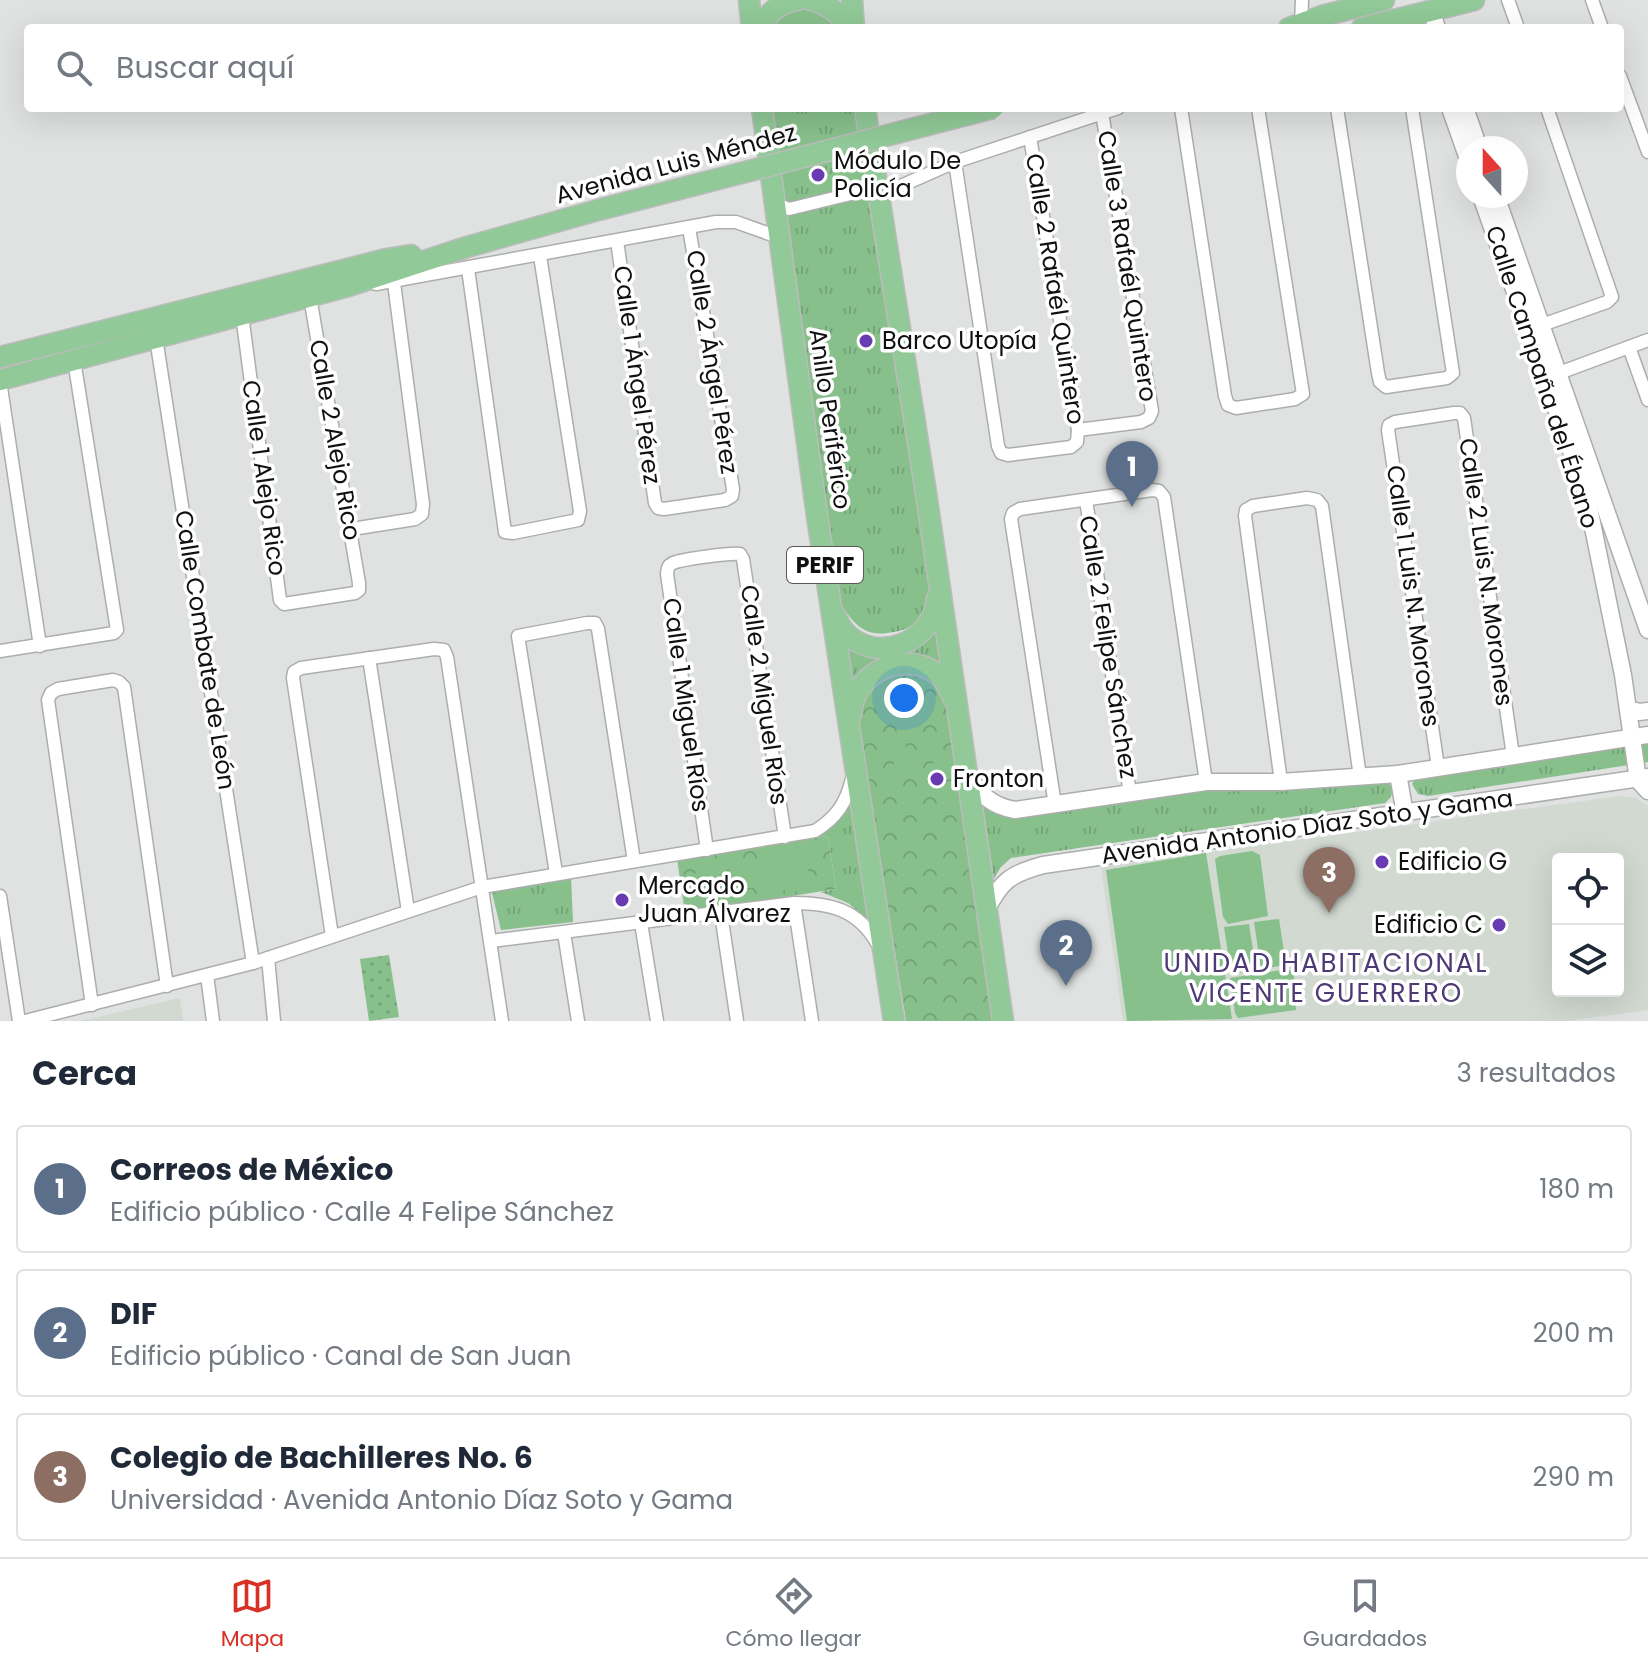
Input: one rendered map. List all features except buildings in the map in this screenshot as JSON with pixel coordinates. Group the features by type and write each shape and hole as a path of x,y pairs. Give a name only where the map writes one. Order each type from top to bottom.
{"main road":[{"path":"749,0 752,24"},
{"path":"763,24 778,6 797,0"},
{"path":"811,0 827,5 848,24"},
{"path":"852,0 852,24"},
{"path":"1302,24 1384,0"},
{"path":"1393,24 1417,21 1474,0"},
{"name":"Anillo Periférico","path":"763,112 832,611 894,1021"},
{"path":"866,112 926,493 1003,1021"},
{"name":"Avenida Luis Méndez","path":"0,380 310,297 467,247 598,210 978,112"},
{"name":"Avenida Luis Méndez","path":"0,357 387,259 467,247"},
{"path":"832,611 843,631 862,644 890,648 906,644 924,631 936,611 938,589"},
{"path":"850,728 852,703 862,682 881,668 893,664 925,667 944,680 955,700"}],"street":[{"path":"1296,24 1302,0"},
{"path":"1508,0 1517,24"},
{"path":"1592,0 1601,24"},
{"path":"1624,87 1648,152"},
{"path":"878,196 955,162 1105,112"},
{"path":"1182,112 1228,405 1236,408 1295,399 1303,394 1259,112"},
{"path":"1338,112 1380,382 1386,387 1447,378 1453,373 1413,112"},
{"path":"1451,112 1460,136"},
{"path":"1466,112 1475,136"},
{"path":"1542,325 1607,302 1612,297 1548,112"},
{"name":"Calle 3 Rafaél Quintero","path":"1078,436 1141,422 1149,418 1152,411 1102,113"},
{"name":"Calle 2 Rafaél Quintero","path":"1030,137 1078,436"},
{"path":"955,162 1001,453 1008,455 1071,447 1078,436"},
{"path":"774,203 789,209 859,192 875,175"},
{"name":"Calle Campaña del Ébano","path":"1485,208 1586,493 1628,709 1630,739 1645,783"},
{"name":"Calle Campaña del Ébano","path":"1500,208 1648,630"},
{"name":"Avenida Luis Méndez","path":"345,287 394,283 716,222 736,222 778,237"},
{"name":"Calle 2 Ángel Pérez","path":"658,508 725,500 732,496 733,489 689,228"},
{"name":"Calle 1 Ángel Pérez","path":"617,241 658,508"},
{"path":"468,269 505,532 527,531 578,520 580,511 540,256"},
{"path":"352,529 415,519 422,514 394,283"},
{"name":"Calle 2 Alejo Rico","path":"310,297 359,583"},
{"name":"Calle 1 Alejo Rico","path":"242,315 280,600 284,604 355,593 359,590 359,583"},
{"name":"Calle Combate de León","path":"156,338 253,963"},
{"path":"1559,373 1648,340"},
{"path":"1629,347 1648,400"},
{"path":"0,651 114,633 117,630 74,360"},
{"path":"0,380 40,646"},
{"name":"Calle 2 Luis N. Morones","path":"1389,425 1454,413 1460,413 1464,418 1513,756"},
{"name":"Calle 1 Luis N. Morones","path":"1389,425 1438,767"},
{"path":"1055,805 1011,519 1013,513 1020,509 1159,491 1164,497 1206,782"},
{"path":"1281,782 1245,516 1246,510 1253,506 1307,498 1317,500 1322,506 1360,777"},
{"name":"Calle 2 Felipe Sánchez","path":"1086,500 1130,794"},
{"name":"Calle 1 Miguel Ríos","path":"707,850 667,574 673,563 740,554"},
{"name":"Calle 2 Miguel Ríos","path":"740,554 785,837"},
{"path":"556,873 518,636 523,633 595,623 598,629 634,861"},
{"path":"332,936 294,672 301,668 369,658 444,650 502,1021"},
{"path":"369,658 408,911"},
{"path":"92,1005 48,700 51,693 58,689 113,680 124,687 167,986"},
{"path":"1628,709 1648,711"},
{"name":"Avenida Antonio Díaz Soto y Gama","path":"965,771 982,795 996,807 1015,810 1206,782 1281,782 1398,774 1648,735"},
{"path":"25,1021 253,963 482,887 815,831 831,821 841,809 856,764"},
{"path":"1398,774 1405,814"},
{"name":"Avenida Antonio Díaz Soto y Gama","path":"986,911 1000,885 1019,871 1043,865 1645,783"},
{"path":"0,896 19,1021"},
{"path":"491,941 794,903 821,903 855,918 870,931 883,954"},
{"path":"794,903 812,1021"},
{"path":"721,914 737,1021"},
{"path":"641,923 657,1021"},
{"path":"564,933 578,1021"},
{"path":"268,958 274,1021"},
{"path":"207,975 213,1021"}],"shaded area":[{"path":"1620,796 1636,798 1648,806 1648,1010 1568,1021 1123,1021 1101,867"},
{"path":"180,998 183,1021 81,1021"}],"green space":[{"path":"811,5 836,24 772,24 786,9"},
{"path":"773,112 855,112 933,582 923,615 904,630 882,634 867,631 852,620 838,600"},
{"path":"936,626 942,664 929,660 849,686 846,643 852,647"},
{"path":"906,666 946,689 997,1021 906,1021 857,716 861,689"},
{"path":"1648,737 1648,762 1428,796 1418,794 1412,784 1416,776"},
{"name":"Fronton","path":"905,743 910,775 896,777 891,745"},
{"name":"Fronton","path":"941,762 946,794 933,796 927,764"},
{"path":"1388,782 1393,789 1385,803 1011,858 994,879 983,806 1005,813 1201,784"},
{"path":"853,800 871,922 848,903 821,892 836,889 828,836 815,838 835,822"},
{"path":"828,836 836,889 685,913 677,859"},
{"path":"805,846 811,889 785,893 779,850"},
{"path":"1252,851 1260,855 1268,916 1228,924 1223,917 1215,859"},
{"path":"1206,853 1232,1019 1127,1021 1106,870"},
{"path":"775,861 778,883 733,891 729,868"},
{"path":"726,868 730,891 684,898 681,876"},
{"path":"571,876 573,922 501,930 491,889"},
{"path":"1279,919 1286,965 1261,969 1254,922"},
{"path":"1249,924 1256,970 1231,974 1224,927"},
{"path":"389,955 399,1017 369,1021 360,959"},
{"path":"1288,969 1294,975 1296,1010 1238,1018 1230,978"}],"place":[{"name":"Módulo De Policía","path":"818,175"},
{"name":"Barco Utopía","path":"866,341"},
{"name":"Correos de México","path":"1132,507"},
{"name":"Fronton","path":"937,779"},
{"name":"Edificio G","path":"1382,862"},
{"name":"Mercado Juan Álvarez","path":"622,900"},
{"name":"Colegio de Bachilleres No. 6","path":"1329,913"},
{"name":"Edificio C","path":"1499,925"},
{"name":"DIF","path":"1066,986"}],"district":[{"name":"UNIDAD HABITACIONAL VICENTE GUERRERO","path":"1326,978"}]}
